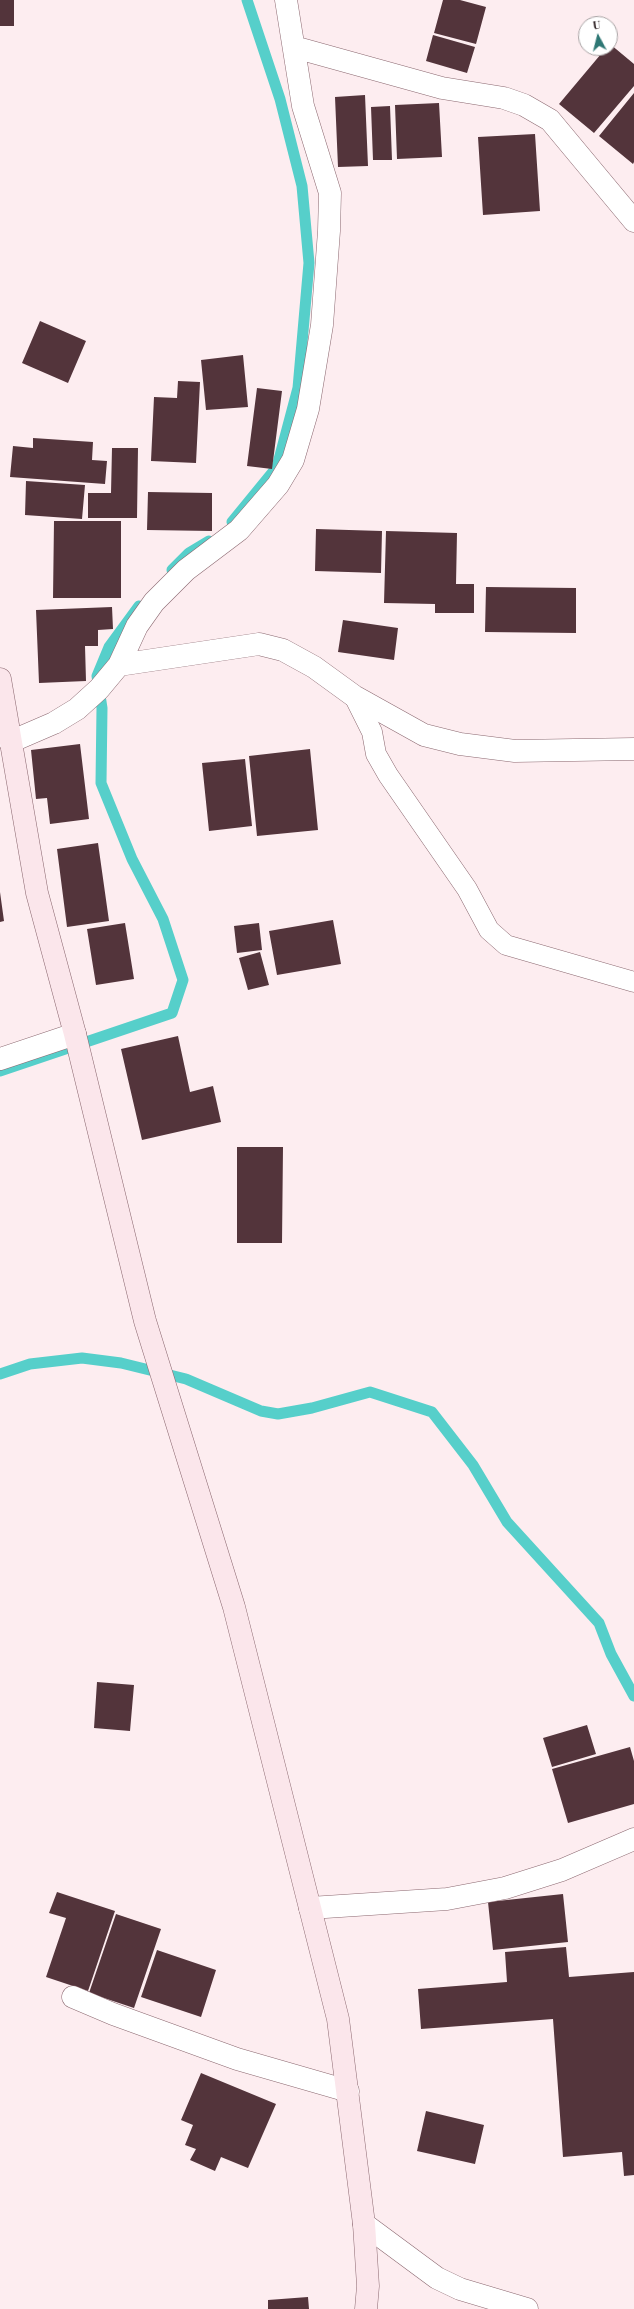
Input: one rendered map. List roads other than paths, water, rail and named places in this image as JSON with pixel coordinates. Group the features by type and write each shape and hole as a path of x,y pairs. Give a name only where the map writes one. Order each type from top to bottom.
{"main road":[{"path":"0,679 37,893 75,1034 145,1321 234,1607 338,2019 364,2224 368,2286 366,2309"}],"street":[{"path":"10,742 54,723 77,709 99,689 119,665 137,626 154,602 186,570 239,530 278,485 293,460 308,409 322,325 330,231 330,193 303,106 286,0"},
{"path":"294,47 442,88 504,98 524,105 550,120 634,221"},
{"path":"119,665 259,644 283,650 314,667 354,696 424,735 460,744 515,751 634,749"},
{"path":"0,1059 75,1034"},
{"path":"310,1908 447,1899 505,1888 562,1870 634,1839"},
{"path":"73,1997 113,2014 237,2059 348,2091"},
{"path":"364,2224 436,2278 460,2289 527,2309"}],"lane":[{"path":"354,696 372,732 376,754 388,775 467,889 489,930 506,945 634,982"}],"waterway":[{"path":"232,522 277,467 298,388 309,263 302,186 280,99 247,0"},
{"path":"172,570 189,553 209,541"},
{"path":"0,1071 172,1013 183,980 163,919 132,859 101,783 102,708 97,676 109,647 139,606"},
{"path":"0,1374 30,1364 82,1358 121,1363 186,1379 261,1411 278,1414 312,1408 370,1392 432,1412 473,1465 507,1522 599,1623 611,1654 634,1696"}]}
